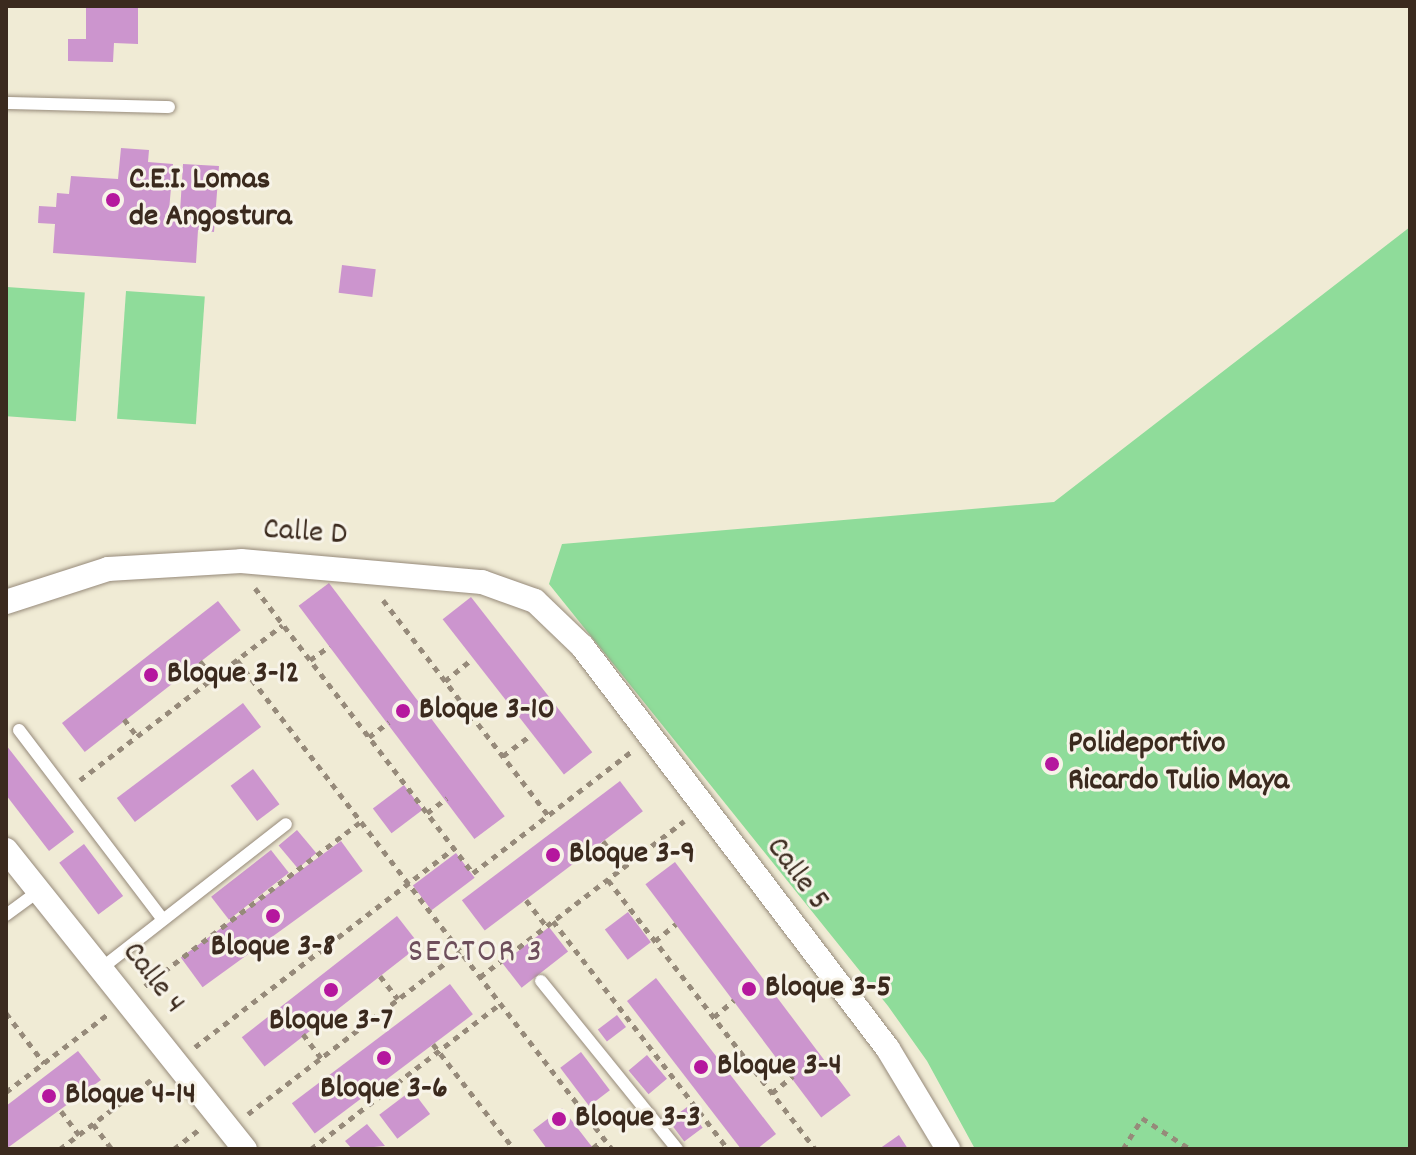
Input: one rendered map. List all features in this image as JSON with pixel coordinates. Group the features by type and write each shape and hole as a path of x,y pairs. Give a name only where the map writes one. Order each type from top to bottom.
{"street":[{"name":"Calle D","path":"6,602 108,569 234,561 360,570 482,582 514,591 556,618 582,646"},
{"name":"Calle 5","path":"582,646 888,1049 948,1149"},
{"name":"Calle 4","path":"6,850 103,967 245,1149"}],"lane":[{"path":"6,103 169,107"},
{"path":"19,730 163,920"},
{"path":"103,967 286,824"},
{"path":"6,915 40,890"},
{"path":"541,981 677,1149"}],"path":[{"path":"234,561 473,873 652,736"},
{"path":"360,570 548,815"},
{"path":"65,791 283,625"},
{"path":"310,660 330,646"},
{"path":"445,681 472,659"},
{"path":"237,660 612,1149"},
{"path":"200,661 214,678"},
{"path":"124,719 137,736"},
{"path":"369,737 389,722"},
{"path":"503,756 531,735"},
{"path":"427,813 447,798"},
{"path":"480,977 704,806"},
{"path":"6,1092 360,822"},
{"path":"603,841 623,868"},
{"path":"60,1149 454,848"},
{"path":"608,880 815,1149"},
{"path":"526,900 546,926"},
{"path":"553,921 728,1149"},
{"path":"655,941 676,924"},
{"path":"229,1128 460,952"},
{"path":"380,976 398,999"},
{"path":"714,1017 734,1000"},
{"path":"311,1149 500,1004"},
{"path":"6,1013 44,1063"},
{"path":"303,1034 321,1058"},
{"path":"650,1047 657,1041"},
{"path":"433,1044 514,1149"},
{"path":"772,1093 793,1076"},
{"path":"356,1103 362,1110"},
{"path":"61,1111 79,1135"},
{"path":"708,1123 716,1117"},
{"path":"1123,1149 1142,1118 1190,1149"},
{"path":"93,1124 112,1149"},
{"path":"593,1148 604,1139"}],"green space":[{"name":"Polideportivo Ricardo Tulio Maya","path":"1410,227 1410,1149 975,1149 927,1061 888,1006 549,584 562,544 1054,502"},
{"path":"7,287 85,292 76,421 6,416"},
{"path":"126,291 205,297 196,424 117,419"}],"building":[{"path":"86,6 138,6 138,44 114,43 113,62 68,61 68,39 86,39"},
{"name":"C.E.I. Lomas de Angostura","path":"121,148 149,150 148,162 173,164 169,211 180,212 183,164 219,166 214,232 198,230 196,263 53,253 55,224 38,223 39,206 56,207 57,193 69,194 71,176 118,179"},
{"path":"342,265 376,269 372,297 339,293"},
{"name":"Bloque 3-10","path":"329,583 505,816 474,839 299,606"},
{"path":"471,597 592,752 564,774 443,619"},
{"name":"Bloque 3-12","path":"218,601 241,630 85,752 62,723"},
{"path":"243,703 261,727 135,822 117,798"},
{"path":"6,745 74,832 49,851 6,795"},
{"path":"253,769 279,804 257,821 231,786"},
{"name":"Bloque 3-9","path":"620,781 643,811 485,931 462,900"},
{"path":"404,785 423,810 392,833 373,808"},
{"path":"297,830 316,853 298,868 279,845"},
{"name":"Bloque 3-8","path":"341,841 363,871 203,987 181,957"},
{"path":"84,844 123,896 98,915 59,863"},
{"path":"271,850 289,873 229,920 211,897"},
{"path":"456,853 475,878 432,910 413,885"},
{"name":"Bloque 3-5","path":"675,862 851,1095 821,1117 645,884"},
{"path":"628,912 651,942 628,960 605,929"},
{"name":"Bloque 3-7","path":"397,916 420,945 265,1066 242,1037"},
{"path":"549,927 568,951 522,988 503,963"},
{"name":"Bloque 3-4","path":"656,978 776,1134 757,1149 741,1149 627,1001"},
{"name":"Bloque 3-6","path":"450,984 473,1014 315,1134 292,1103"},
{"path":"617,1015 626,1027 607,1041 598,1029"},
{"name":"Bloque 4-14","path":"78,1051 101,1080 6,1149 6,1106"},
{"path":"581,1052 610,1090 589,1106 560,1068"},
{"path":"647,1055 667,1079 649,1094 629,1070"},
{"path":"412,1090 430,1114 397,1139 379,1115"},
{"path":"687,1107 703,1128 684,1142 669,1121"},
{"name":"Bloque 3-3","path":"562,1108 594,1149 547,1149 533,1130"},
{"path":"367,1124 385,1146 352,1149 345,1141"},
{"path":"899,1135 908,1149 879,1149"}],"place":[{"name":"C.E.I. Lomas de Angostura","path":"113,200"},
{"name":"Bloque 3-12","path":"151,675"},
{"name":"Bloque 3-10","path":"403,711"},
{"name":"Polideportivo Ricardo Tulio Maya","path":"1052,764"},
{"name":"Bloque 3-9","path":"553,855"},
{"name":"Bloque 3-8","path":"273,916"},
{"name":"Bloque 3-5","path":"749,989"},
{"name":"Bloque 3-7","path":"331,990"},
{"name":"Bloque 3-6","path":"384,1058"},
{"name":"Bloque 3-4","path":"701,1067"},
{"name":"Bloque 4-14","path":"49,1096"},
{"name":"Bloque 3-3","path":"559,1119"}],"district":[{"name":"SECTOR 3","path":"476,954"}]}
